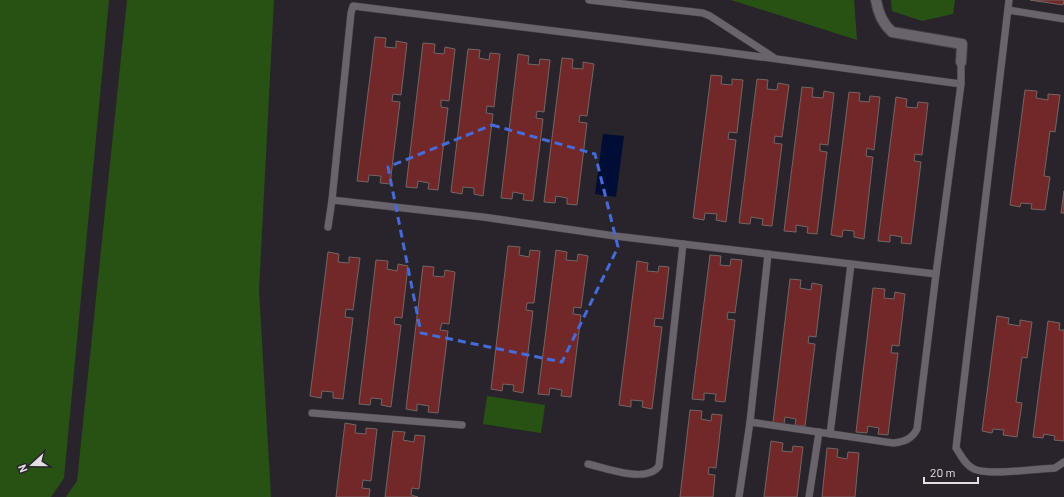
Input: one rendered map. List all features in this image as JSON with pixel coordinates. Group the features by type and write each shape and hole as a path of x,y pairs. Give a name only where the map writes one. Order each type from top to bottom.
{"street":[{"path":"876,0 879,16 885,26 892,32 962,44 962,62"}],"lane":[{"path":"589,0 703,13 775,58"},
{"path":"1009,0 956,448 964,461 974,469 987,472 1055,468 1064,462"},
{"path":"328,227 353,6 775,58 961,84"},
{"path":"1008,10 1064,19"},
{"path":"750,422 893,443 902,442 909,439 914,434 917,428 961,84 962,62"},
{"path":"332,200 484,217 615,236 936,274"},
{"path":"588,464 633,475 644,475 653,472 659,466 683,244"},
{"path":"739,497 750,422 768,254"},
{"path":"830,434 851,264"},
{"path":"312,413 462,425"},
{"path":"809,497 819,432"}],"highlighted area":[{"path":"492,125 595,154 618,247 562,362 421,333 388,167"}],"green space":[{"path":"0,0 109,0 64,478 51,497 0,497"},
{"path":"127,0 274,0 259,290 271,497 66,497 77,481"},
{"path":"731,0 854,0 857,40"},
{"path":"891,0 955,0 953,14 922,21 892,11"},
{"path":"487,396 545,405 541,433 483,424"}],"water":[{"path":"603,134 624,136 616,197 595,194"}],"building":[{"path":"1030,0 1064,0 1063,5"},
{"path":"375,37 386,38 385,47 396,48 396,41 407,43 401,95 393,94 392,101 400,102 390,184 380,183 381,176 369,175 368,182 357,181"},
{"path":"423,43 435,44 434,53 444,54 445,47 455,49 449,101 441,100 441,107 448,108 438,190 428,189 429,183 418,181 417,188 406,187"},
{"path":"468,49 480,50 479,58 489,60 490,53 500,54 494,107 487,106 486,113 493,114 483,196 474,194 474,188 463,187 462,194 451,192"},
{"path":"518,54 529,56 528,64 539,65 540,59 550,60 544,112 537,111 536,118 543,119 533,201 523,200 524,194 513,192 512,199 501,198"},
{"path":"562,58 573,59 572,68 583,69 583,62 594,64 587,116 580,115 579,122 587,123 577,205 567,204 567,198 556,196 555,203 544,202"},
{"path":"711,75 722,76 721,84 732,85 732,79 743,80 737,133 729,132 728,139 736,140 726,222 716,220 717,214 705,213 704,220 693,218"},
{"path":"757,79 768,80 767,89 777,90 778,83 789,85 782,137 775,136 774,143 782,144 772,226 762,225 763,219 751,217 750,224 739,223"},
{"path":"802,87 813,88 812,97 823,98 824,91 834,93 828,145 820,144 820,151 827,152 817,234 807,233 808,227 796,225 796,232 784,231"},
{"path":"1025,90 1037,91 1036,98 1048,100 1048,94 1060,95 1055,132 1050,131 1044,176 1050,177 1045,210 1031,209 1032,204 1021,203 1020,207 1010,205"},
{"path":"849,92 860,93 859,101 869,102 870,96 880,97 874,150 867,148 866,156 873,157 864,239 854,237 854,231 843,230 842,237 831,235"},
{"path":"896,97 907,99 906,107 917,108 918,102 928,103 922,155 915,154 914,161 921,162 911,244 901,243 902,237 890,235 890,242 878,241"},
{"path":"1064,191 1064,213 1061,213"},
{"path":"508,246 520,247 519,255 529,257 530,250 540,251 534,303 527,303 526,310 533,311 523,393 513,391 514,385 503,384 502,391 491,389"},
{"path":"556,250 567,252 566,260 577,261 578,254 588,256 581,308 574,307 573,314 581,315 571,397 561,396 562,390 550,388 549,395 538,394"},
{"path":"328,252 339,254 338,262 349,263 349,257 360,258 353,310 346,309 345,317 353,318 343,399 333,398 333,392 322,391 321,398 310,396"},
{"path":"710,255 721,256 720,265 730,266 731,259 742,260 735,313 728,312 727,319 735,320 725,402 715,401 716,394 704,393 704,400 692,399"},
{"path":"376,260 388,261 387,269 397,271 398,264 408,266 402,318 395,317 394,324 401,325 391,407 381,405 382,399 371,398 370,405 359,404"},
{"path":"637,261 648,263 647,271 658,272 659,266 669,267 663,319 655,318 654,326 662,327 652,409 642,407 643,401 631,400 631,407 619,405"},
{"path":"423,266 434,267 433,276 444,277 445,270 455,272 449,324 442,323 440,330 448,331 438,413 428,412 429,406 417,404 417,411 406,409"},
{"path":"790,279 801,280 800,288 811,290 812,283 822,285 816,337 809,336 808,343 815,344 805,426 795,425 796,419 785,417 784,424 773,423"},
{"path":"873,288 885,289 884,298 894,299 895,292 905,294 899,346 892,345 891,353 898,353 888,435 878,434 879,428 868,426 867,433 856,432"},
{"path":"997,316 1009,318 1008,324 1020,326 1020,320 1032,322 1027,358 1022,357 1016,402 1022,403 1017,437 1003,435 1004,430 993,429 992,433 982,431"},
{"path":"1048,321 1060,323 1059,330 1064,330 1064,441 1054,440 1055,436 1044,434 1043,438 1033,437"},
{"path":"690,410 702,411 701,419 711,421 712,414 722,415 716,468 709,467 708,474 715,475 713,497 680,497"},
{"path":"345,423 356,425 355,433 366,434 366,428 377,429 371,481 363,480 362,488 370,489 369,497 336,497"},
{"path":"393,431 405,432 403,440 414,442 415,435 425,436 419,489 412,488 411,495 418,497 385,497"},
{"path":"771,441 783,443 782,451 792,452 793,446 803,447 797,497 764,497"},
{"path":"827,448 838,449 837,457 847,459 848,452 859,453 855,497 822,497"}]}
